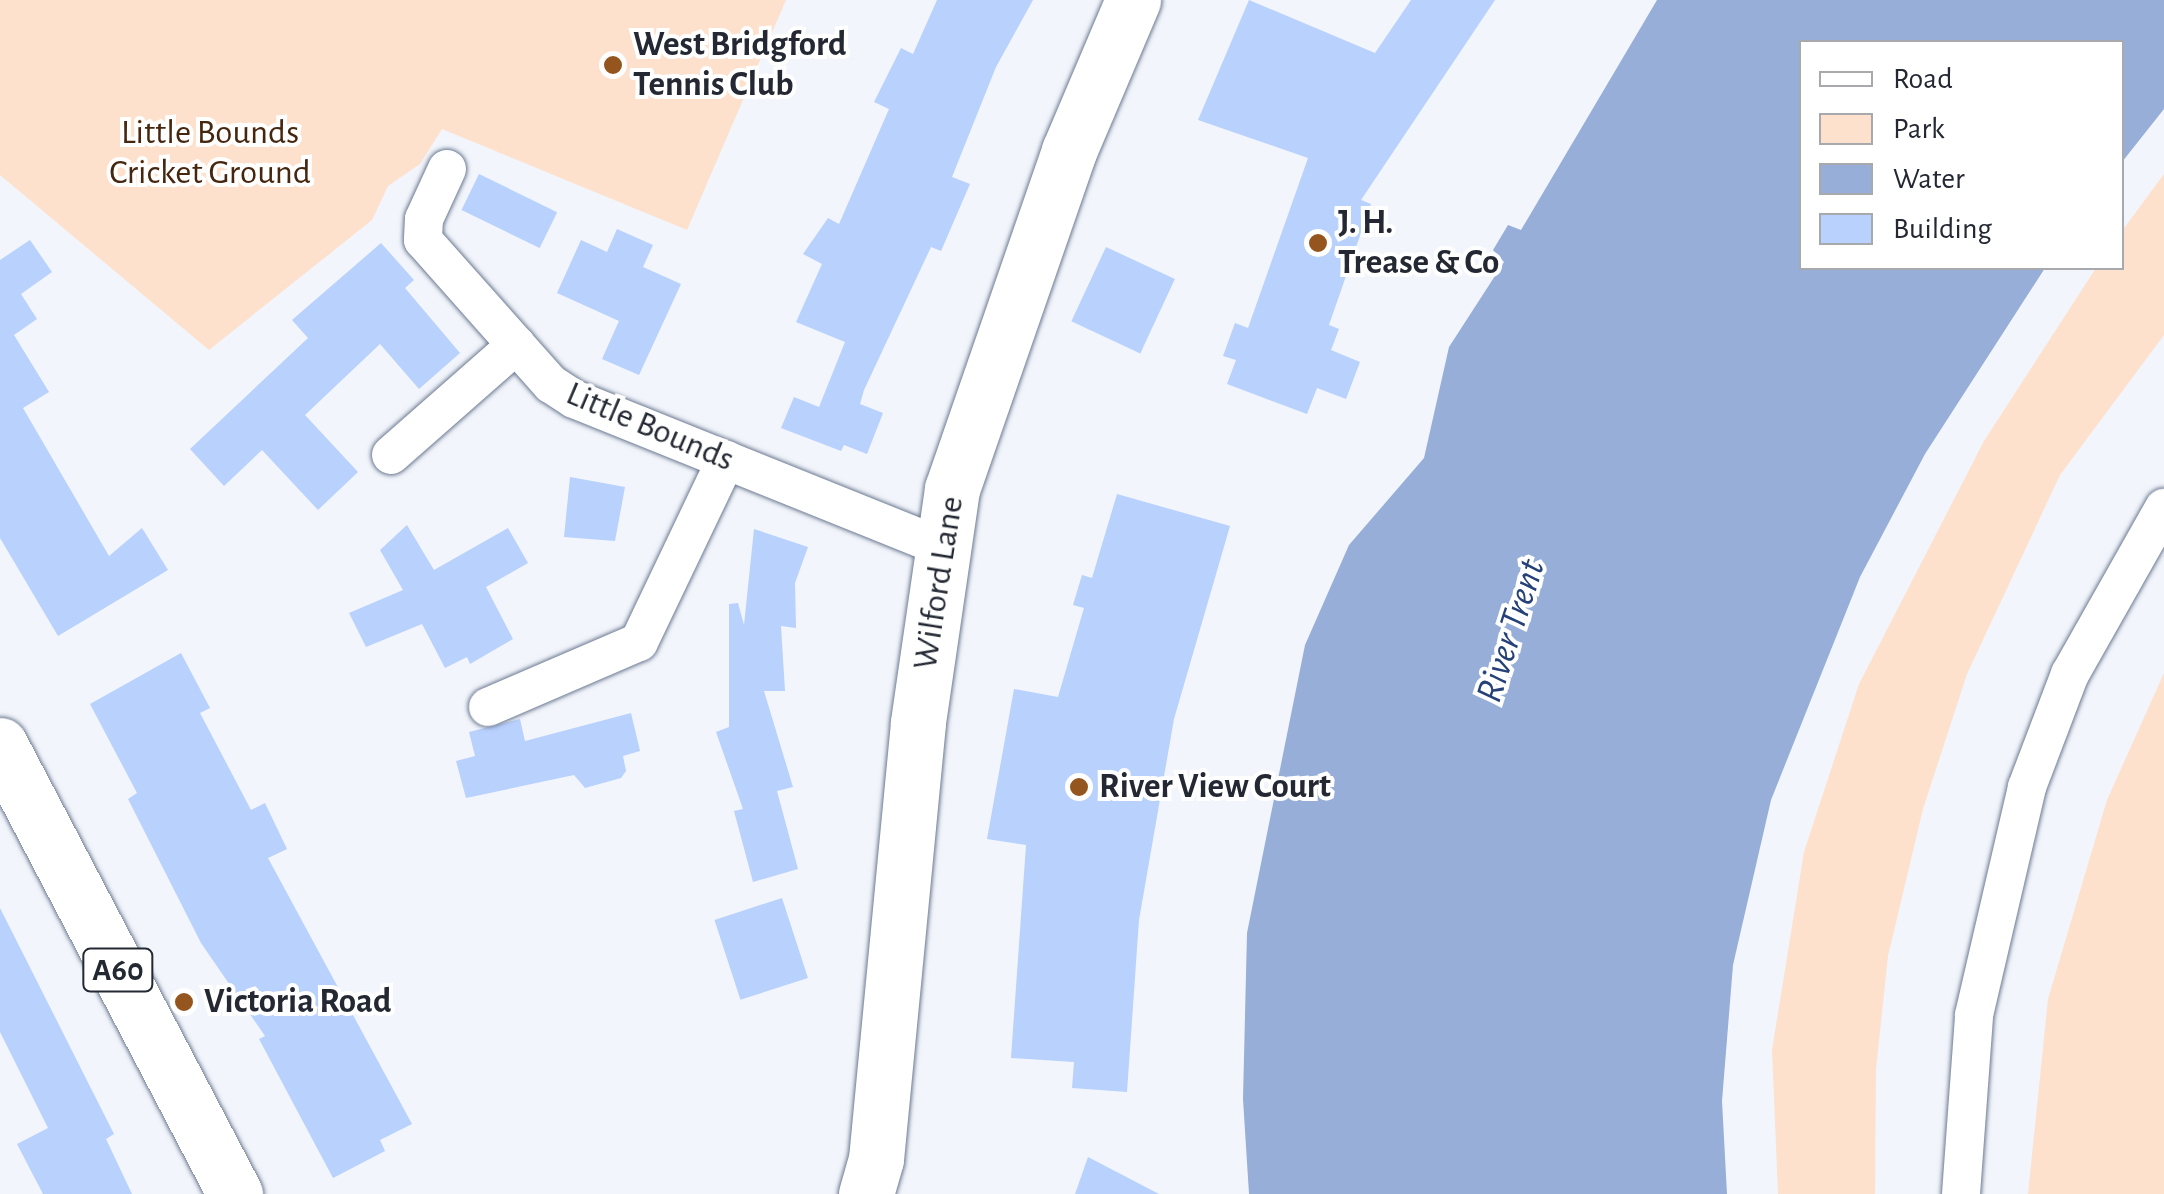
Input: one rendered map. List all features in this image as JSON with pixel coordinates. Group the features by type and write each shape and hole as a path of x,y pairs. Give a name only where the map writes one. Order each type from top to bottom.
{"main road":[{"name":"Wilford Lane","path":"866,1194 876,1159 918,722 943,547 972,417 1069,151 1133,0"},
{"name":"A60","path":"0,746 235,1194"}],"street":[{"name":"Little Bounds","path":"447,169 424,220 424,240 516,345 574,399 943,547"},
{"path":"390,455 516,345"},
{"path":"488,707 638,642 726,460"},
{"path":"1962,1194 1974,1015 2026,787 2070,674 2164,508"}],"green space":[{"name":"Little Bounds Cricket Ground","path":"0,0 786,0 687,230 442,129 420,164 388,186 372,220 209,350 0,175"},
{"path":"2164,174 2164,335 2060,475 1967,674 1923,809 1888,956 1876,1069 1875,1194 1778,1194 1772,1050 1804,852 1859,684 1984,441 2095,270 2124,270 2124,228"},
{"path":"2164,673 2164,1194 2028,1194 2048,999 2107,800"}],"water":[{"name":"River Trent","path":"1657,0 2164,0 2164,109 2124,159 2124,40 1799,40 1799,270 2044,270 1925,454 1860,577 1771,800 1733,965 1722,1101 1727,1194 1249,1194 1243,1099 1247,933 1305,645 1349,545 1424,458 1449,347 1504,262 1493,250 1508,225 1521,230"}],"building":[{"path":"937,0 1033,0 996,67 952,177 970,184 941,251 931,247 864,390 860,404 883,413 867,454 844,445 841,451 781,428 794,397 819,407 845,342 796,322 822,264 803,254 828,218 839,224 889,109 874,102 901,48 913,54"},
{"path":"1249,0 1375,53 1411,0 1495,0 1361,200 1371,204 1329,325 1339,329 1331,350 1360,362 1346,399 1317,388 1307,414 1227,384 1236,360 1223,356 1235,323 1248,328 1308,158 1198,120"},
{"path":"479,174 557,212 540,248 461,210"},
{"path":"617,229 653,245 643,267 681,284 639,375 602,359 619,321 557,293 581,240 607,252"},
{"path":"30,240 52,272 21,294 37,319 14,335 49,392 23,408 109,556 142,528 168,570 58,636 0,538 0,260"},
{"path":"381,243 414,280 405,288 460,353 419,389 380,344 305,415 358,472 318,510 262,450 224,486 190,449 308,338 292,320"},
{"path":"1106,247 1175,279 1140,353 1071,321"},
{"path":"570,477 625,487 615,541 564,537"},
{"name":"River View Court","path":"1117,494 1230,526 1174,719 1139,920 1127,1092 1072,1088 1074,1062 1011,1058 1026,845 987,839 1014,689 1058,697 1084,608 1073,605 1082,575 1092,578"},
{"path":"407,525 434,570 508,528 528,563 486,587 513,639 470,664 467,657 445,668 422,624 366,647 349,613 403,590 380,550"},
{"path":"754,529 808,547 795,583 796,628 781,626 785,691 764,691 793,787 777,791 798,869 753,882 734,811 743,809 716,732 729,727 729,604 738,603 744,625"},
{"path":"181,653 210,708 200,713 251,810 265,803 287,849 268,858 412,1124 380,1140 385,1151 333,1178 259,1039 265,1036 201,943 128,799 137,793 90,704"},
{"path":"631,713 640,751 623,756 626,771 621,778 585,788 574,775 466,798 456,761 475,756 469,732 520,719 525,741"},
{"path":"782,898 808,978 740,1000 714,920"},
{"path":"0,908 114,1134 106,1139 132,1194 43,1194 17,1144 48,1128 0,1032"},
{"path":"1088,1157 1159,1194 1075,1194"}],"place":[{"name":"West Bridgford Tennis Club","path":"613,65"},
{"name":"J. H. Trease & Co","path":"1318,243"},
{"name":"River View Court","path":"1079,787"},
{"name":"Victoria Road","path":"184,1002"}]}
